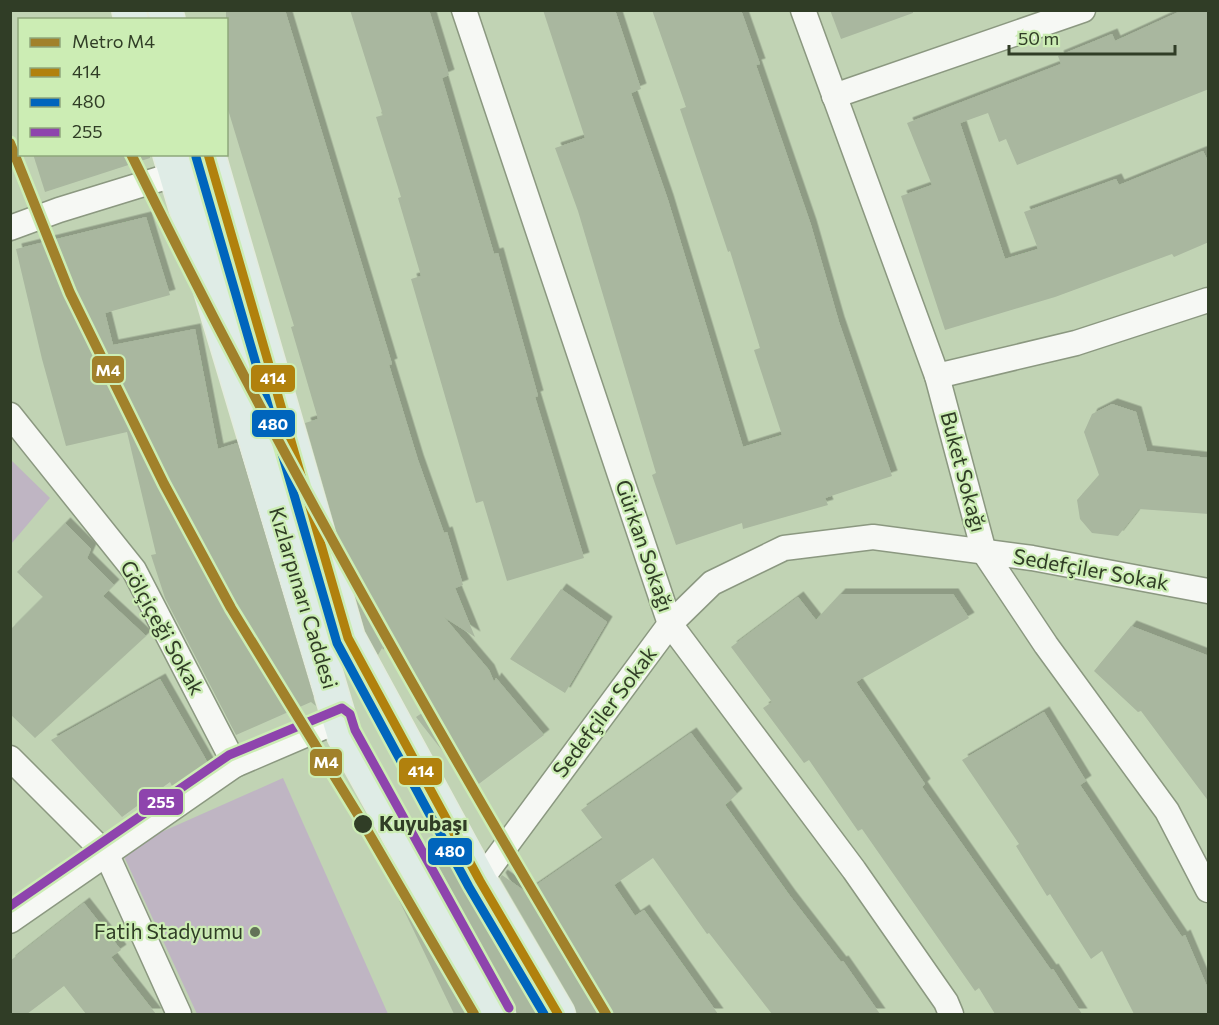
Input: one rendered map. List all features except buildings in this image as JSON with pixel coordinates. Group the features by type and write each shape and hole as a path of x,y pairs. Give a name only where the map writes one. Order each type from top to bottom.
{"main road":[{"name":"Kızlarpınarı Caddesi","path":"209,156 348,638 480,880 558,1014"},
{"name":"Kızlarpınarı Caddesi","path":"173,164 344,735 498,1014"}],"street":[{"name":"Gürkan Sokağı","path":"464,10 670,624 854,870 946,1002 951,1014"},
{"name":"Buket Sokağı","path":"803,10 937,376 984,552 1046,645 1167,811 1209,890"},
{"path":"834,96 1083,10"},
{"path":"10,228 173,164"},
{"path":"937,376 1076,343 1209,300"},
{"name":"Gölçiçeği Sokak","path":"12,409 134,570 235,765"},
{"name":"Sedefçiler Sokak","path":"480,880 670,624 712,583 784,548 873,537 984,552 1209,591"},
{"path":"10,921 235,765 340,720"},
{"path":"10,758 107,855 179,1014"}],"shaded area":[{"path":"11,460 50,498 11,544"},
{"name":"Fatih Stadyumu","path":"283,778 388,1014 197,1014 121,850"}],"metro line":[{"name":"M4","path":"10,143 70,293 164,484 231,608 357,813 474,1014"},
{"name":"M4","path":"132,156 300,482 481,803 606,1014"}],"transit line":[{"name":"414","path":"209,156 348,638 480,881 558,1014"},
{"name":"480","path":"196,157 337,643 469,887 544,1014"},
{"name":"255","path":"10,906 229,755 342,708 350,714 355,730 509,1008"}],"place":[{"name":"Kuyubaşı","path":"363,824"},
{"name":"Fatih Stadyumu","path":"255,932"}]}
